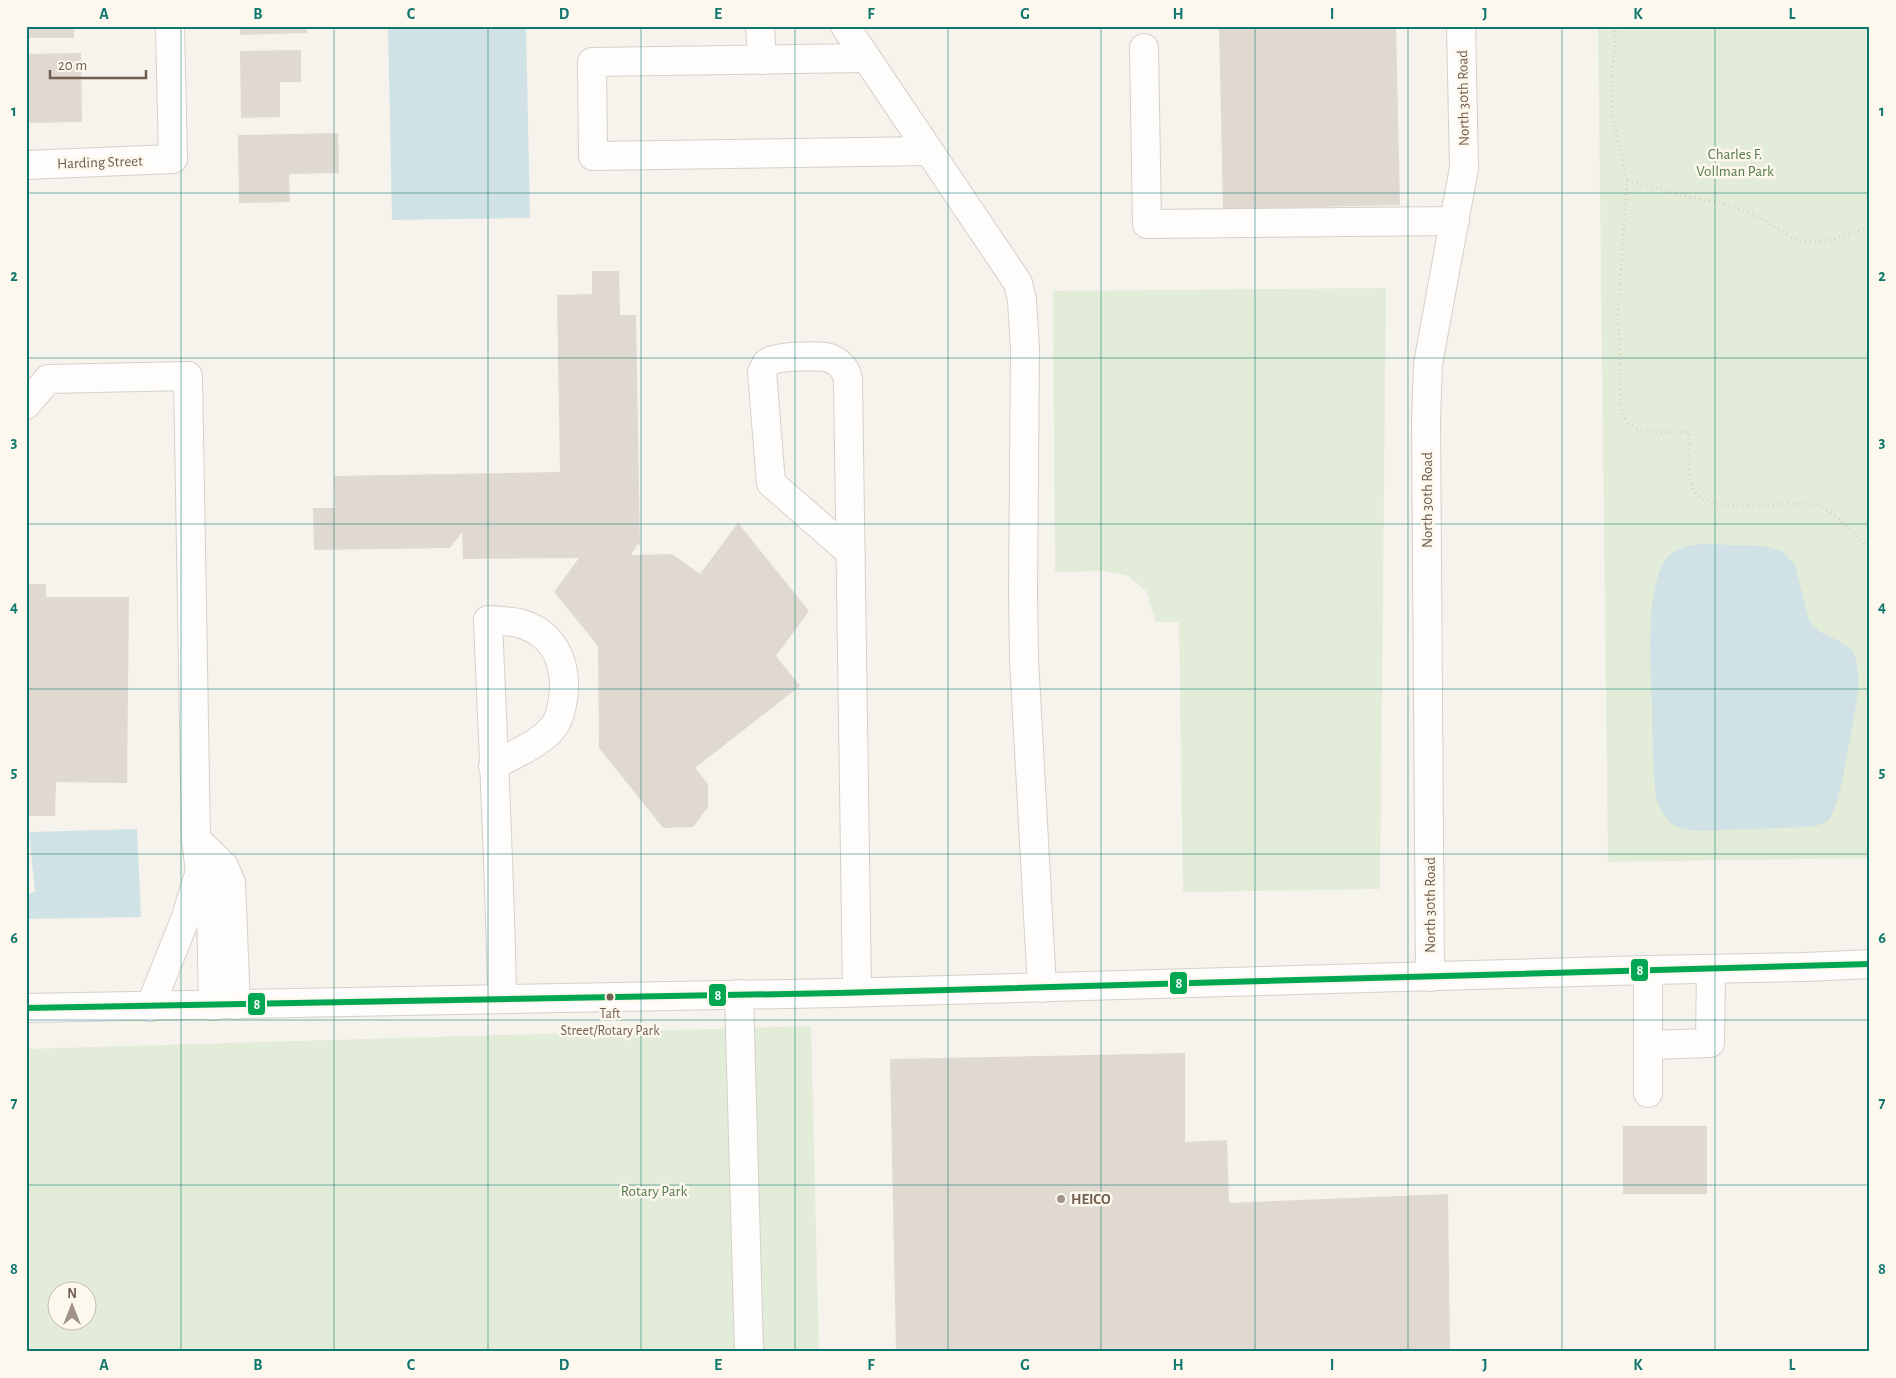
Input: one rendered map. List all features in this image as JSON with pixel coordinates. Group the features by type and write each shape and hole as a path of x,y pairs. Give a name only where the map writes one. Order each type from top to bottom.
{"street":[{"name":"Harding Street","path":"26,165 173,159 170,26"},
{"path":"760,26 762,60"},
{"path":"845,26 1018,283 1022,300 1025,349 1024,659 1042,988"},
{"name":"North 30th Road","path":"1430,976 1428,364 1464,168 1462,26"},
{"path":"1144,48 1147,224 1455,221"},
{"path":"866,58 592,62 593,156 928,151"},
{"path":"851,552 771,483 762,372 768,362 776,358 828,358 841,364 847,371 851,552 856,992"},
{"path":"26,405 48,379 188,376 196,839 200,870 207,886 224,1005"},
{"path":"493,766 533,744 554,726 563,704 564,676 558,652 543,634 518,623 488,620 493,766 499,867 502,999"},
{"path":"196,839 224,866 231,883 224,1005"},
{"path":"150,1007 186,917 200,870"},
{"path":"26,1008 1042,988 1870,964"},
{"path":"1648,1045 1710,1043 1711,968"},
{"path":"1648,970 1648,1093"},
{"path":"739,994 749,1352"}],"path":[{"path":"1616,26 1612,74 1613,120 1627,180 1618,312 1621,404 1624,416 1629,424 1637,429 1689,432 1690,479 1692,488 1707,501 1722,505 1805,503 1817,505 1831,512 1859,540 1870,547"},
{"path":"1627,180 1676,194 1721,203 1751,213 1800,242 1826,242 1870,226"}],"green space":[{"name":"Charles F. Vollman Park","path":"1598,26 1870,26 1870,858 1608,862"},
{"path":"1386,288 1380,889 1183,892 1179,622 1156,622 1146,591 1128,576 1104,571 1055,572 1053,291"},
{"name":"Rotary Park","path":"811,1026 819,1352 26,1352 26,1049"}],"shaded area":[{"path":"388,26 526,26 530,218 392,220"},
{"path":"1705,544 1763,546 1782,551 1795,565 1809,620 1820,632 1839,641 1854,652 1858,672 1858,694 1843,778 1836,805 1829,820 1819,825 1695,831 1679,827 1670,822 1656,799 1650,652 1654,594 1663,564 1671,554 1681,548"},
{"path":"137,829 141,917 26,919 26,894 35,892 29,832"}],"building":[{"path":"26,26 74,26 74,38 26,38"},
{"path":"240,26 307,26 307,33 240,35"},
{"path":"1219,26 1396,26 1400,205 1223,209"},
{"path":"301,50 301,82 280,82 280,117 241,118 240,51"},
{"path":"81,53 82,122 26,123 26,54"},
{"path":"338,133 339,173 289,174 290,202 239,203 238,135"},
{"path":"592,271 619,271 620,315 636,315 640,546 638,544 631,555 672,554 700,574 738,523 809,611 776,656 800,686 695,768 708,784 708,807 693,827 663,828 599,748 598,646 554,592 579,558 463,559 462,532 450,548 314,550 313,508 335,508 334,476 560,472 557,295 592,294"},
{"path":"26,584 46,584 46,597 129,597 127,783 56,782 55,816 26,816"},
{"name":"HEICO","path":"1185,1053 1185,1142 1227,1140 1229,1203 1448,1194 1450,1352 896,1352 890,1059"},
{"path":"1623,1126 1707,1126 1707,1194 1623,1194"}],"transit line":[{"name":"8","path":"26,1008 838,993 1870,964"}],"place":[{"name":"Taft Street/Rotary Park","path":"610,997"},
{"name":"HEICO","path":"1061,1199"}]}
